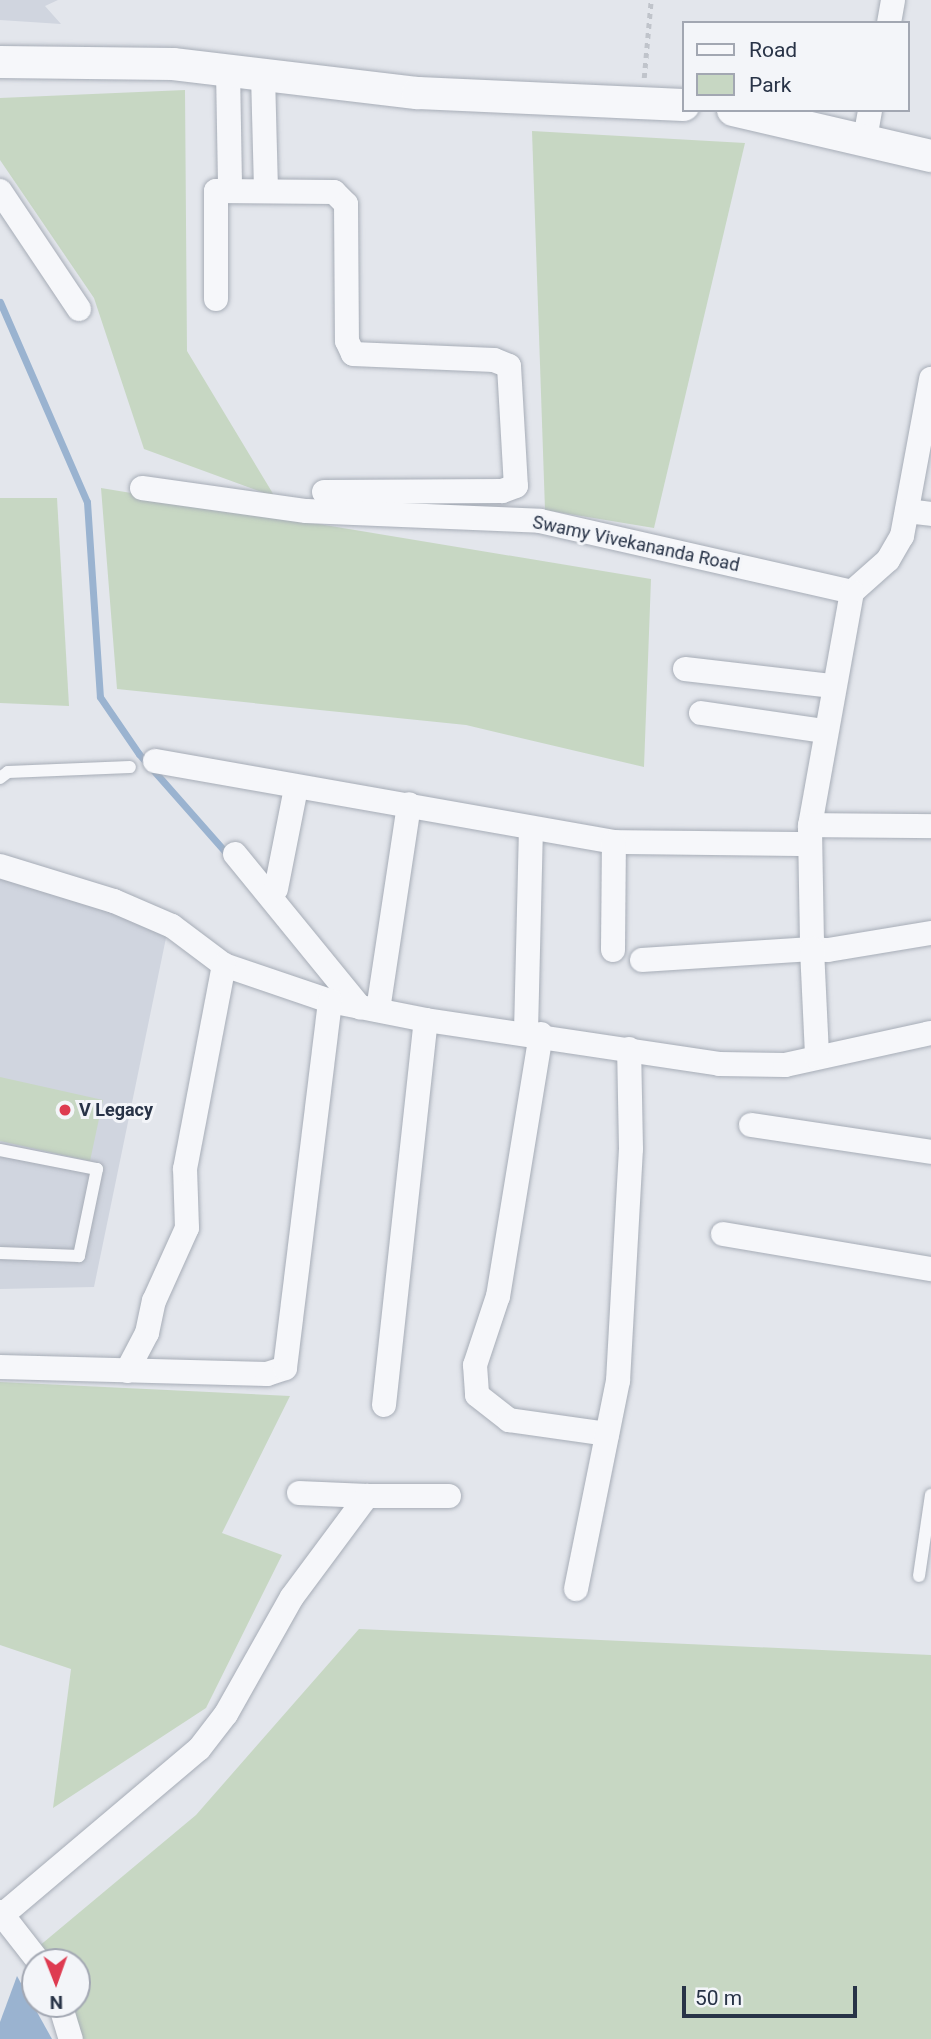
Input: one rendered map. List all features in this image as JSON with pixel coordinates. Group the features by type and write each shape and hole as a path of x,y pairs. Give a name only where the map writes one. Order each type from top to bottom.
{"street":[{"path":"888,21 893,0"},
{"path":"0,62 173,64 418,93 643,100 682,104"},
{"path":"228,70 230,189"},
{"path":"263,75 266,189"},
{"path":"752,112 867,124 931,156"},
{"path":"216,299 214,196 230,189 334,191 343,198 347,341 353,354 494,360 509,366 516,485 502,491 324,492"},
{"path":"0,191 79,309"},
{"path":"817,1057 809,834 825,731 852,592 888,560 919,513 931,379"},
{"name":"Swamy Vivekananda Road","path":"142,488 306,511 540,521 852,592"},
{"path":"685,669 833,687"},
{"path":"701,713 825,731"},
{"path":"155,761 614,842 931,826"},
{"path":"276,889 296,788"},
{"path":"369,1008 410,804"},
{"path":"531,829 533,1033 498,1296 475,1365 477,1395 509,1420 607,1434"},
{"path":"613,950 614,842"},
{"path":"235,854 369,1008"},
{"path":"0,866 172,926 224,964 330,1001 426,1020 533,1033 719,1063 785,1065 931,1033"},
{"path":"642,960 812,949 931,933"},
{"path":"127,1371 146,1333 153,1301 187,1228 185,1169 224,964"},
{"path":"0,1367 267,1374 285,1368 330,1001"},
{"path":"384,1405 426,1020"},
{"path":"576,1589 618,1381 631,1149 629,1049"},
{"path":"751,1125 931,1152"},
{"path":"723,1234 931,1269"},
{"path":"299,1493 449,1496"},
{"path":"28,1948 1,1915 199,1749 226,1714 292,1597 367,1496"},
{"path":"64,2018 71,2039"}],"lane":[{"path":"0,778 8,772 130,767"},
{"path":"0,1150 97,1168 79,1256 0,1253"},
{"path":"919,1576 931,1495"}],"path":[{"path":"643,100 651,0"}],"shaded area":[{"path":"0,0 58,0 45,6 61,24 0,20"},
{"name":"V Legacy","path":"0,873 167,933 94,1287 0,1289"}],"green space":[{"path":"185,90 187,351 275,497 144,449 94,298 0,160 0,98"},
{"path":"532,131 745,143 654,528 545,510"},
{"path":"101,488 651,579 644,767 466,725 117,689"},
{"path":"0,498 57,498 69,706 0,703"},
{"path":"0,1077 103,1100 90,1161 0,1141"},
{"path":"0,1382 290,1396 222,1533 282,1555 206,1708 53,1808 71,1669 0,1645"},
{"path":"359,1629 931,1655 931,2039 81,2039 71,2018 91,2018 91,1948 38,1947 196,1815"}],"water":[{"path":"17,1976 21,1983 21,2018 40,2018 52,2039 0,2039 0,2022"}],"waterway":[{"path":"0,302 87,502 100,697 139,754 229,856"}],"place":[{"name":"V Legacy","path":"65,1110"}]}
